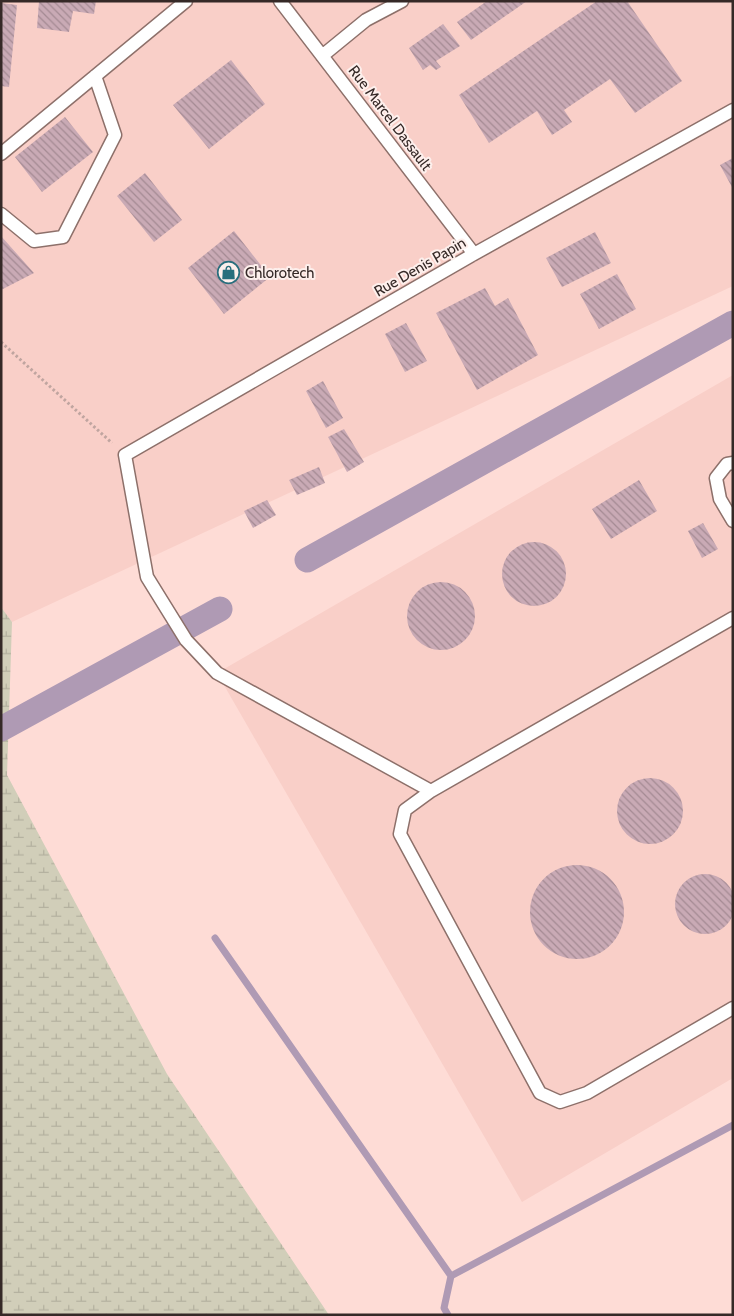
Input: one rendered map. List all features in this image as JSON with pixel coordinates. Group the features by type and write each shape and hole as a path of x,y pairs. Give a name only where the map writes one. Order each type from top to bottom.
{"lane":[{"path":"1,154 186,1"},
{"name":"Rue Marcel Dassault","path":"280,1 474,254"},
{"path":"322,56 366,20 402,1"},
{"path":"1,214 34,241 63,238 115,135 95,76"},
{"name":"Rue Denis Papin","path":"125,456 474,254 733,110"},
{"path":"125,456 147,577 186,640 217,673 431,791"},
{"path":"733,463 727,464 716,478 720,499 733,521"},
{"path":"733,618 431,791 405,810 400,834 540,1093 560,1102 587,1093 733,1008"}],"path":[{"path":"1,342 125,456"}],"shaded area":[{"path":"1,1 733,1 733,286 12,622 1,607"},
{"path":"733,375 733,1078 522,1202 217,673"}],"green space":[{"path":"1,607 12,622 7,775 167,1074 329,1315 4,1315 1,1310"}],"building":[{"path":"39,1 96,1 94,14 73,11 69,32 37,28"},
{"path":"487,1 527,1 471,40 457,22"},
{"path":"597,1 627,1 682,81 635,113 610,79 564,110 572,122 552,135 537,111 489,143 459,95"},
{"path":"1,3 17,5 9,87 1,86"},
{"path":"443,24 460,46 436,61 441,67 436,70 430,65 423,70 409,48"},
{"path":"231,60 265,104 209,149 173,105"},
{"path":"65,117 93,152 42,192 15,157"},
{"path":"733,158 733,189 720,165"},
{"path":"145,173 182,220 154,242 117,196"},
{"name":"Chlorotech","path":"234,231 270,277 224,314 188,268"},
{"path":"595,232 611,263 562,287 546,258"},
{"path":"1,236 34,273 1,290"},
{"path":"617,274 636,309 599,329 580,294"},
{"path":"485,288 495,306 508,298 538,355 477,390 436,313"},
{"path":"406,323 427,361 405,372 385,334"},
{"path":"323,381 343,418 326,428 306,391"},
{"path":"344,429 364,462 347,472 328,437"},
{"path":"319,467 325,483 297,495 289,480"},
{"path":"639,480 657,511 611,539 592,509"},
{"path":"267,500 276,515 253,528 244,511"},
{"path":"703,523 718,549 702,558 688,531"},
{"path":"534,542 552,548 560,556 566,574 560,592 552,600 534,606 516,600 508,592 502,574 508,556 516,548"},
{"path":"441,582 454,585 465,592 472,603 475,616 472,629 465,640 454,647 441,650 428,647 417,640 410,629 407,616 410,603 417,592 428,585"},
{"path":"650,778 663,781 673,788 680,798 683,811 680,824 673,834 663,841 650,844 637,841 627,834 620,824 617,811 620,798 627,788 637,781"},
{"path":"577,865 595,868 610,879 621,894 624,912 621,930 610,945 595,956 577,959 559,956 544,945 533,930 530,912 533,894 544,879 559,868"},
{"path":"705,874 722,879 730,887 735,904 730,921 722,929 705,934 688,929 680,921 675,904 680,887 688,879"}],"waterway":[{"path":"307,560 733,323"},
{"path":"1,729 220,609"},
{"path":"215,938 451,1276 444,1308 448,1315"},
{"path":"451,1276 733,1125"}],"place":[{"name":"Chlorotech","path":"229,273"}]}
